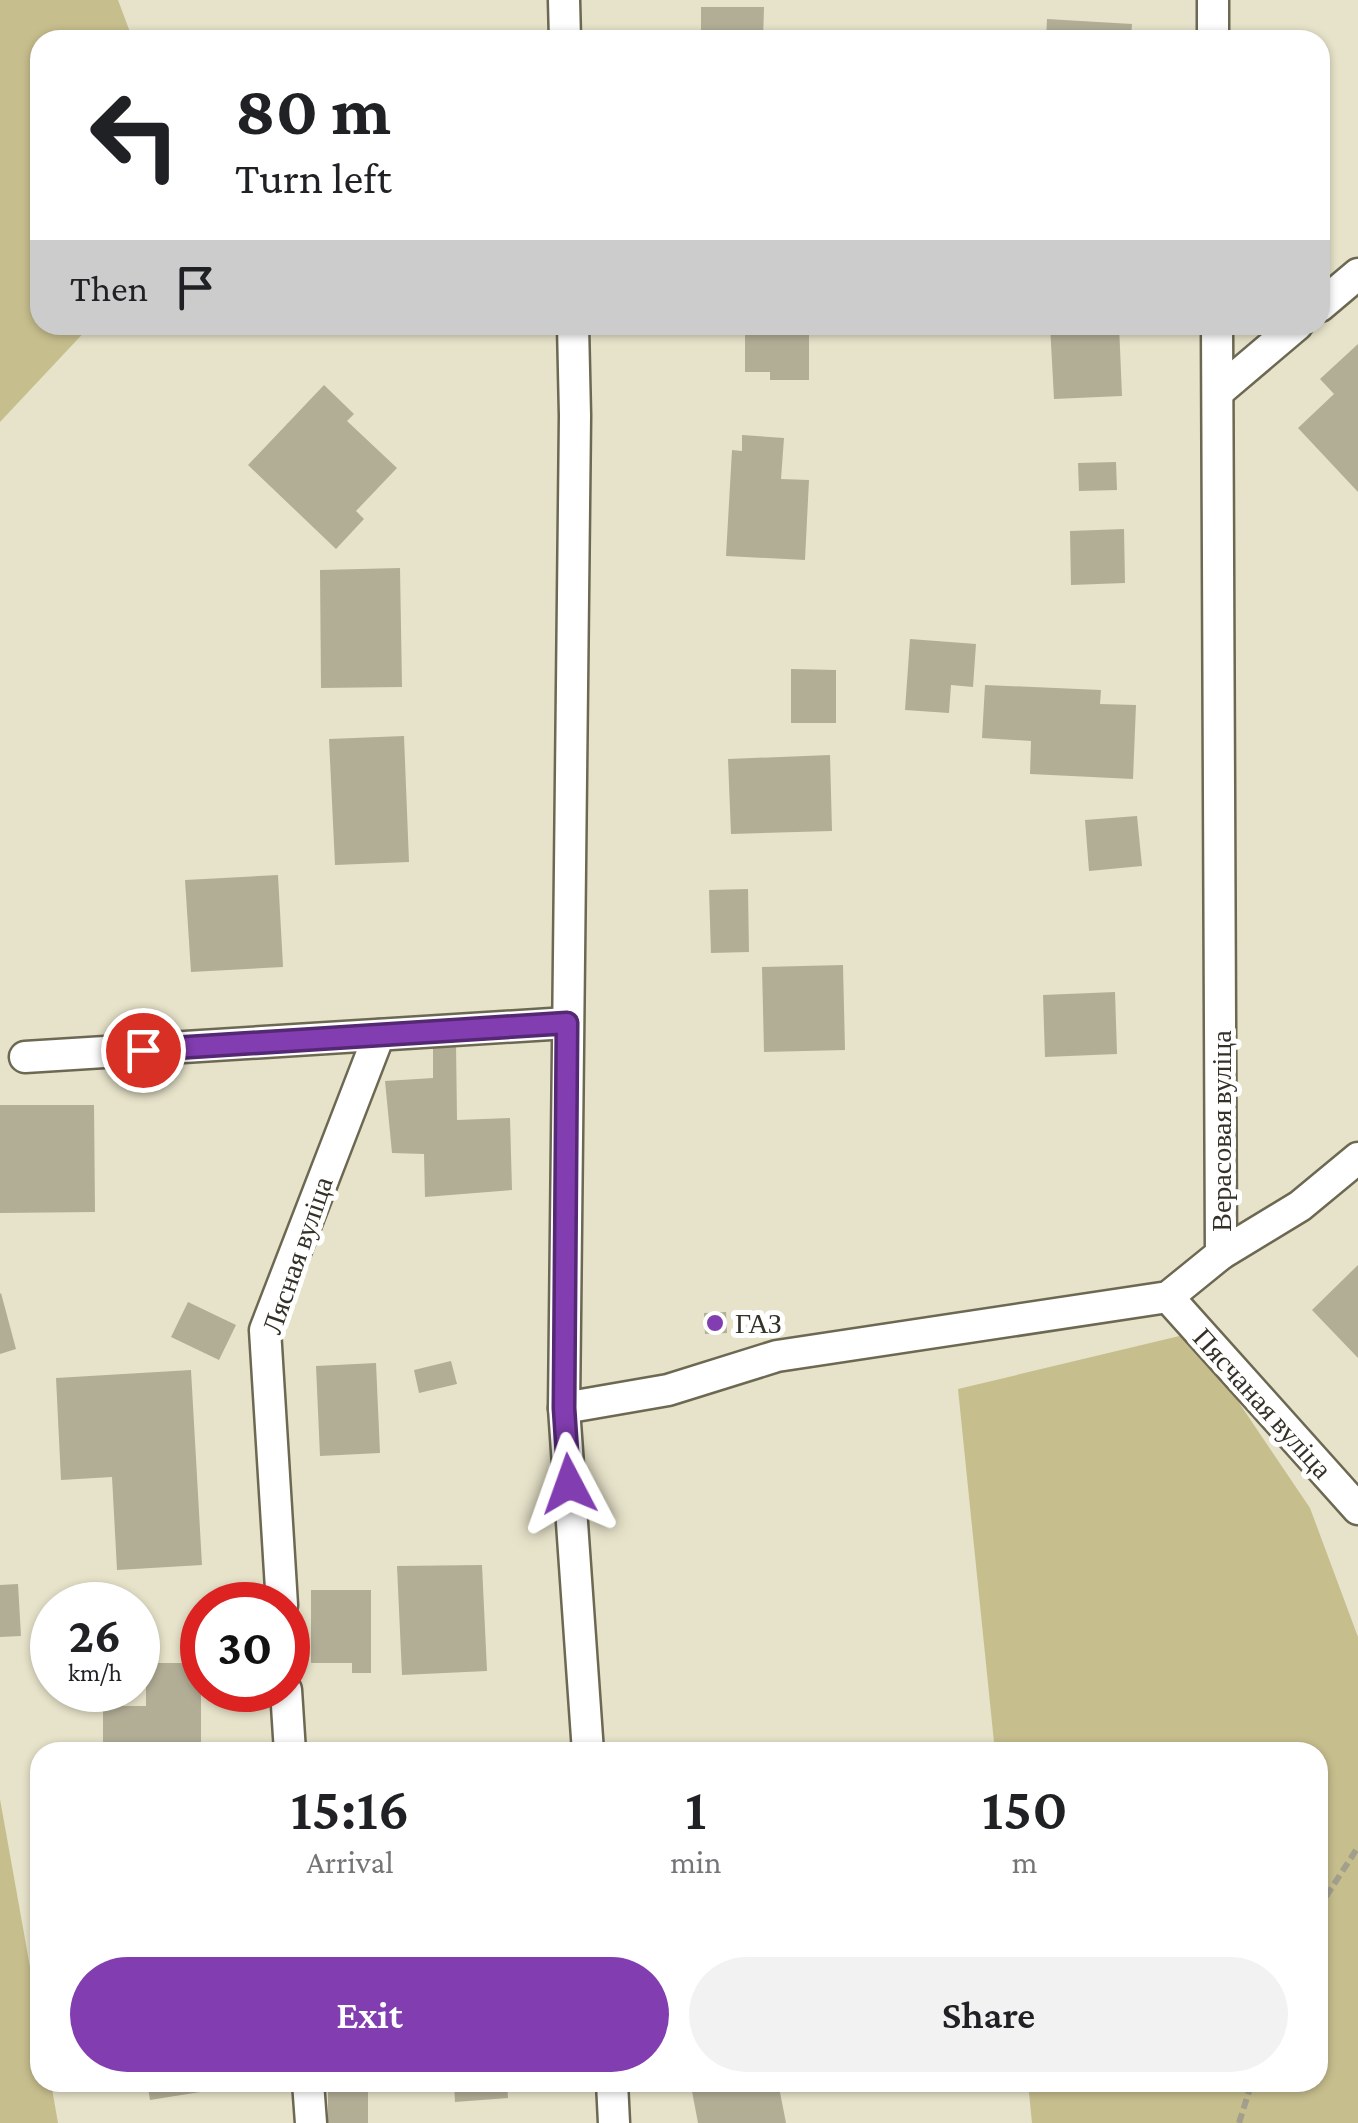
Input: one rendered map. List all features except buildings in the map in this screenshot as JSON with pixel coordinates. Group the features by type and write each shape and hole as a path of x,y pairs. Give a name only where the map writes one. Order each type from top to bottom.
{"street":[{"path":"564,0 565,30"},
{"path":"1213,0 1214,30"},
{"path":"1330,298 1358,274"},
{"path":"572,335 575,416 564,1408 587,1742"},
{"name":"Верасовая вуліца","path":"1168,1297 1221,1254 1217,335"},
{"path":"1218,392 1286,335"},
{"path":"25,1057 567,1023"},
{"name":"Лясная вуліца","path":"281,1582 265,1330 379,1035"},
{"path":"1221,1254 1300,1206 1358,1158"},
{"path":"564,1408 668,1390 778,1356 1168,1297"},
{"name":"Пясчаная вуліца","path":"1168,1297 1358,1509"},
{"path":"287,1712 289,1742"},
{"path":"308,2092 310,2123"},
{"path":"612,2092 614,2123"}],"path":[{"path":"1328,1893 1358,1847"},
{"path":"1238,2123 1249,2092"}],"shaded area":[{"path":"0,0 118,0 129,30 30,30 30,335 82,335 0,422"},
{"path":"1192,1333 1310,1508 1358,1637 1358,2123 1032,2123 1029,2092 1328,2092 1328,1742 994,1742 958,1389"},
{"path":"0,1799 30,1967 30,2092 53,2092 58,2123 0,2123"}],"place":[{"name":"ГАЗ","path":"715,1323"}],"route":[{"path":"143,1050 567,1023 564,1408 569,1484"}]}
